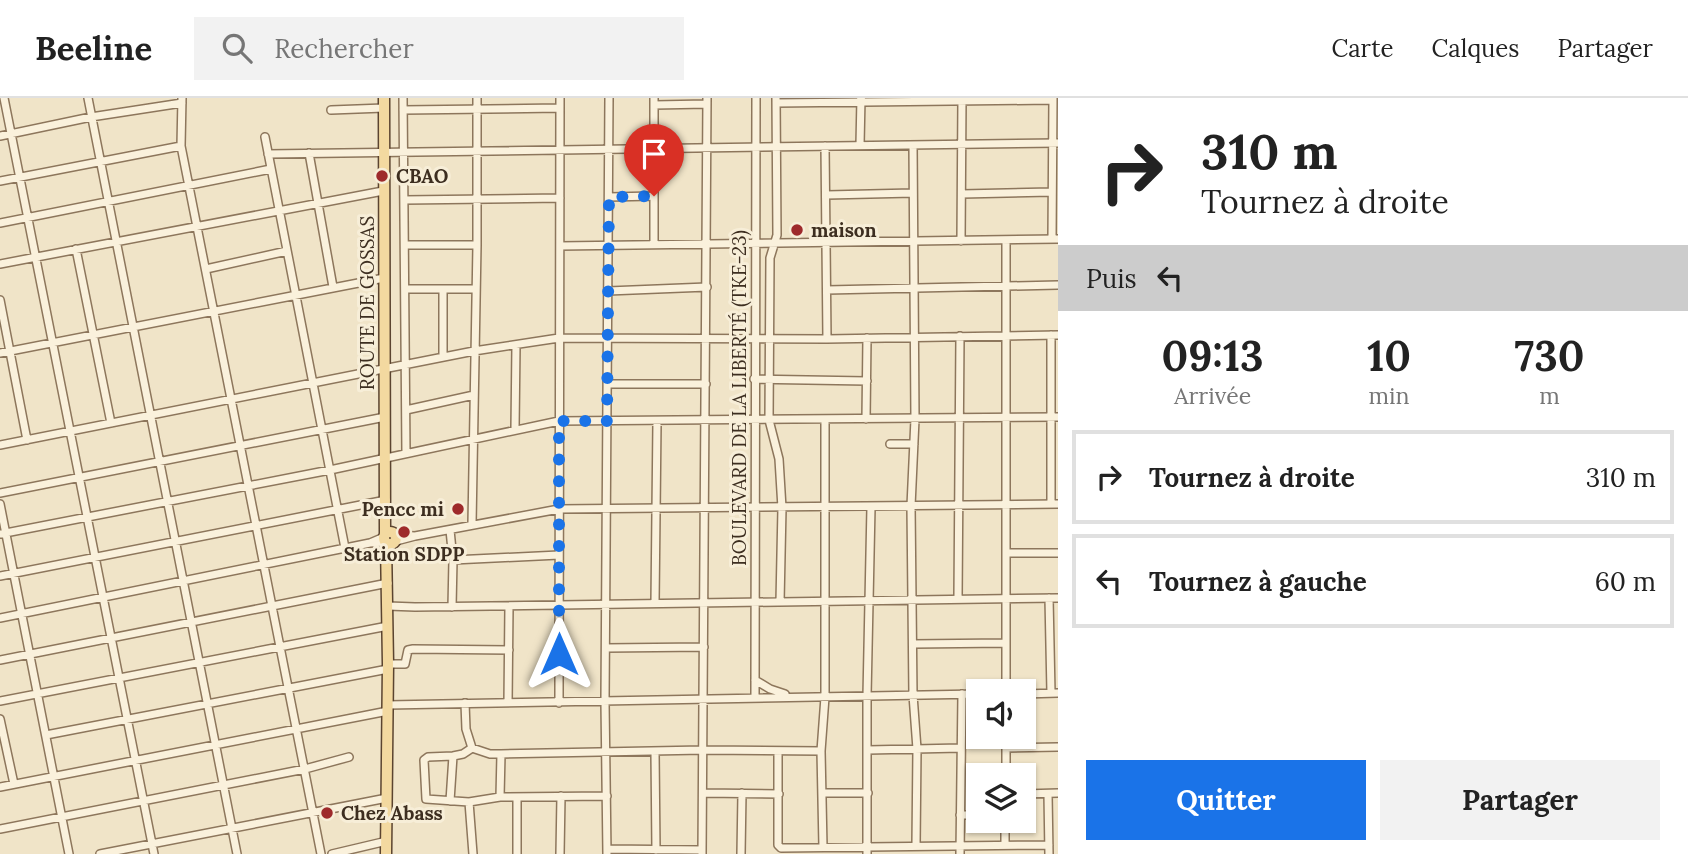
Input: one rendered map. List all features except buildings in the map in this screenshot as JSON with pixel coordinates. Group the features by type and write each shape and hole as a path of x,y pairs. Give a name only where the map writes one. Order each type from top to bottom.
{"main road":[{"name":"ROUTE DE GOSSAS","path":"384,103 385,458 390,538 386,854"}],"street":[{"path":"4,98 153,854"},
{"path":"88,98 237,854"},
{"path":"403,98 406,453"},
{"path":"472,524 477,98"},
{"path":"559,703 560,98"},
{"path":"609,98 607,852 702,852 707,101 654,101 654,244"},
{"name":"BOULEVARD DE LA LIBERTÉ (TKE-23)","path":"755,698 756,98"},
{"path":"560,246 654,244 707,244 755,243 775,243 826,242 961,241 1055,239 1051,192 1055,143 1052,99 776,100 778,210 777,235 775,243 770,258 769,420 778,450 782,508 780,602"},
{"path":"961,241 962,100"},
{"path":"0,136 182,101 181,146 321,854"},
{"path":"860,145 861,101"},
{"path":"331,110 384,103"},
{"path":"404,110 560,108"},
{"path":"265,137 345,548"},
{"path":"268,154 1055,143"},
{"path":"913,145 915,418 911,506 913,695 917,750 916,846"},
{"path":"0,181 181,146"},
{"path":"825,146 827,338"},
{"path":"309,153 333,287"},
{"path":"0,223 271,169"},
{"path":"0,264 383,191"},
{"path":"962,194 1051,192"},
{"path":"827,195 913,193"},
{"path":"609,197 654,196"},
{"path":"404,200 560,198"},
{"path":"1006,240 1006,679"},
{"path":"405,245 477,245"},
{"path":"76,249 111,423"},
{"path":"206,269 287,251"},
{"path":"0,353 384,278"},
{"path":"827,290 1058,285"},
{"path":"608,291 707,287"},
{"path":"405,289 475,289"},
{"path":"443,289 443,357"},
{"path":"0,300 27,440"},
{"path":"0,445 385,368 559,338 1055,335 1054,504 559,509 450,530 390,538 0,618"},
{"path":"958,599 960,336"},
{"path":"866,419 867,338"},
{"path":"515,429 516,345"},
{"path":"754,379 867,381"},
{"path":"607,384 706,384"},
{"path":"406,410 474,395"},
{"path":"0,493 385,417"},
{"path":"3,534 330,470 559,421 1055,417"},
{"path":"823,847 821,751 825,697 825,420"},
{"path":"655,603 657,422"},
{"path":"890,444 914,444"},
{"path":"0,504 3,534 14,573 69,854"},
{"path":"0,576 338,510 386,504"},
{"path":"867,850 871,507"},
{"path":"450,530 453,560 452,607"},
{"path":"1006,553 1058,553"},
{"path":"453,560 559,555"},
{"path":"0,660 388,583"},
{"path":"1036,694 1055,693 1049,598"},
{"path":"388,606 1058,598"},
{"path":"508,703 509,606"},
{"path":"0,701 388,626"},
{"path":"913,644 1005,643"},
{"path":"606,648 704,647"},
{"path":"46,735 405,664 408,650 413,649 509,650"},
{"path":"755,680 778,692 800,696"},
{"path":"960,854 962,695"},
{"path":"0,787 297,729 388,708 465,703 966,695"},
{"path":"465,703 468,740 472,748 490,754 821,751"},
{"path":"0,719 13,784"},
{"path":"1036,747 1058,747"},
{"path":"472,748 463,754 428,757 424,760 426,799 469,802 500,797 516,799 607,796"},
{"path":"868,750 961,748"},
{"path":"655,752 656,850"},
{"path":"778,752 779,847 867,850 916,846 1049,845"},
{"path":"500,797 501,754"},
{"path":"450,801 453,756"},
{"path":"0,829 304,769 349,757"},
{"path":"704,793 779,794"},
{"path":"741,854 742,793"},
{"path":"822,793 868,793"},
{"path":"1036,794 1058,793"},
{"path":"1048,794 1049,854"},
{"path":"560,854 561,796"},
{"path":"100,854 387,797"},
{"path":"516,799 517,854"},
{"path":"469,802 473,854"},
{"path":"960,815 966,815"},
{"path":"1005,833 1005,845"},
{"path":"332,854 387,841"}],"place":[{"name":"CBAO","path":"382,176"},
{"name":"maison","path":"797,230"},
{"name":"Pencc mi","path":"458,509"},
{"name":"Station SDPP","path":"404,532"},
{"name":"Chez Abass","path":"327,813"}],"route":[{"path":"559,654 559,421 607,421 609,197 654,196"}]}
